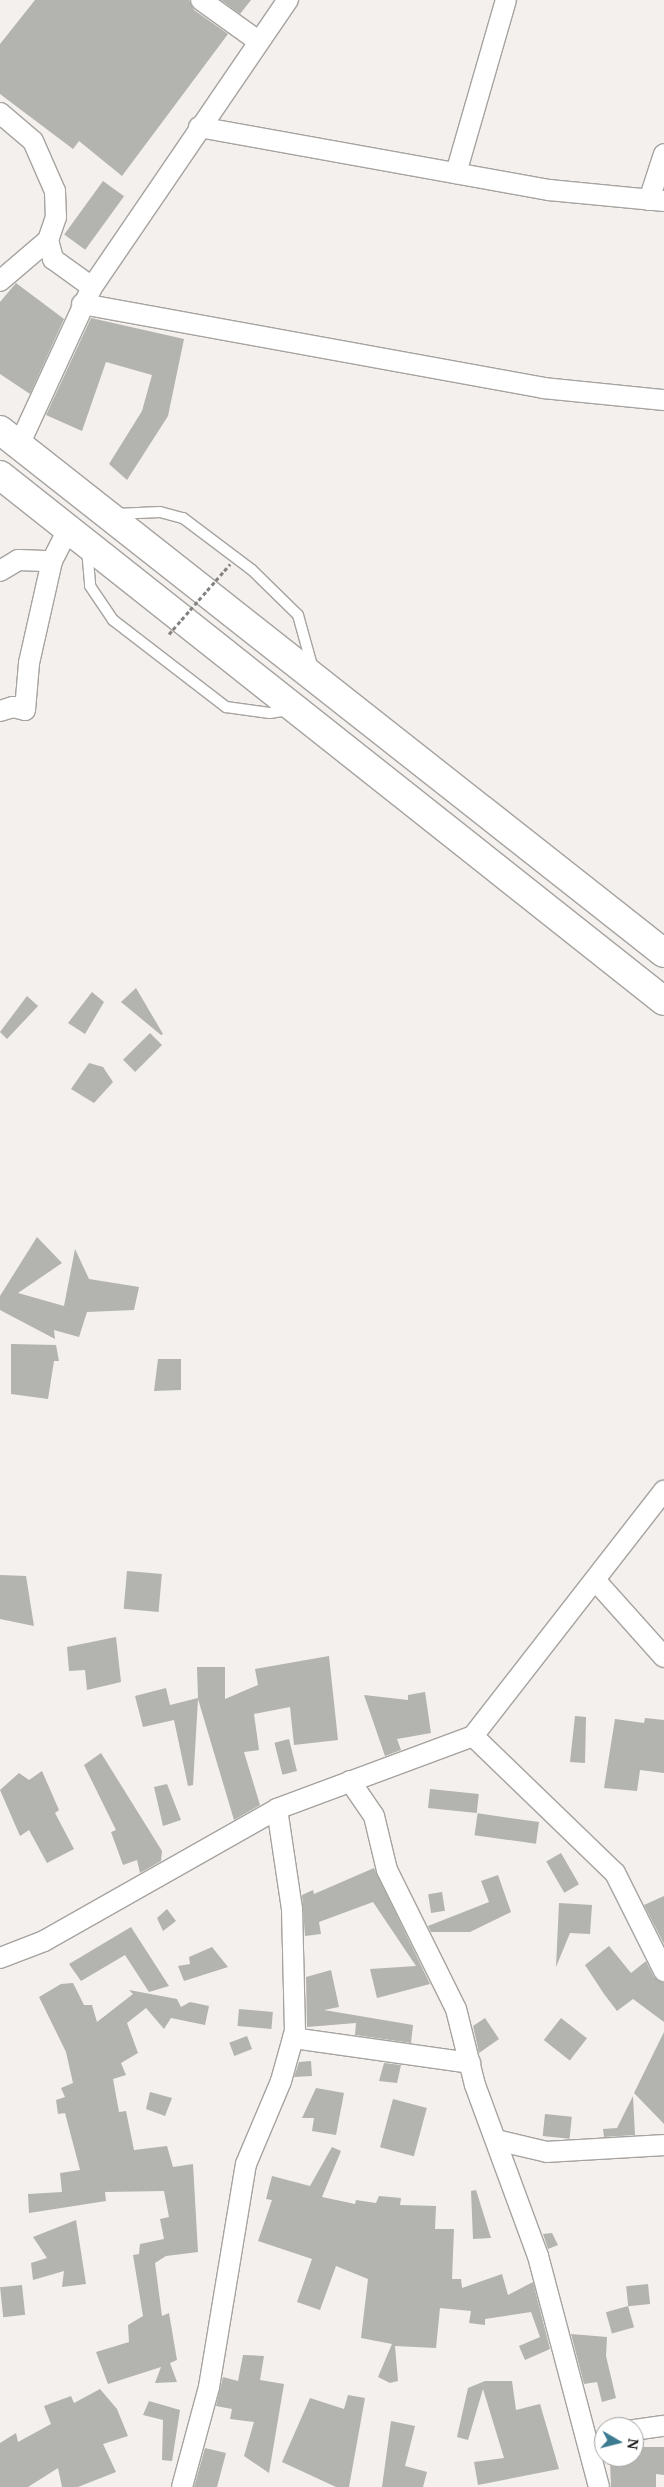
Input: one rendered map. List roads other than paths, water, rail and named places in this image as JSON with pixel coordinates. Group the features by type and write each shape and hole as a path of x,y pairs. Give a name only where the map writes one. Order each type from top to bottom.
{"highway":[{"path":"10,438 105,514 314,675 664,953"},
{"path":"0,475 78,534 664,1000"}],"street":[{"path":"201,0 258,41"},
{"path":"10,438 92,287 199,127 288,0"},
{"path":"456,173 506,0"},
{"path":"0,113 33,141 55,191 56,217 48,240 0,281"},
{"path":"199,127 549,190 656,201 664,154"},
{"path":"48,240 53,258 92,287"},
{"path":"82,304 542,388 664,400"},
{"path":"0,711 13,707 25,710 28,663 52,561 78,534"},
{"path":"0,571 18,560 52,561"},
{"path":"0,1958 44,1940 277,1809 473,1736 596,1582 664,1491"},
{"path":"596,1582 664,1658"},
{"path":"473,1736 615,1873 664,1971"},
{"path":"350,1781 374,1816 387,1870 456,2009 470,2063 538,2256 594,2431"},
{"path":"182,2487 209,2387 246,2164 282,2081 293,2038 292,1909 277,1809"},
{"path":"293,2038 470,2063"},
{"path":"496,2140 547,2152 664,2145"},
{"path":"644,2429 664,2426"},
{"path":"598,2467 599,2487"}],"lane":[{"path":"105,514 160,512 183,518 252,570 298,614 314,675"},
{"path":"78,534 90,586 113,620 226,707 270,713 298,708"}]}
